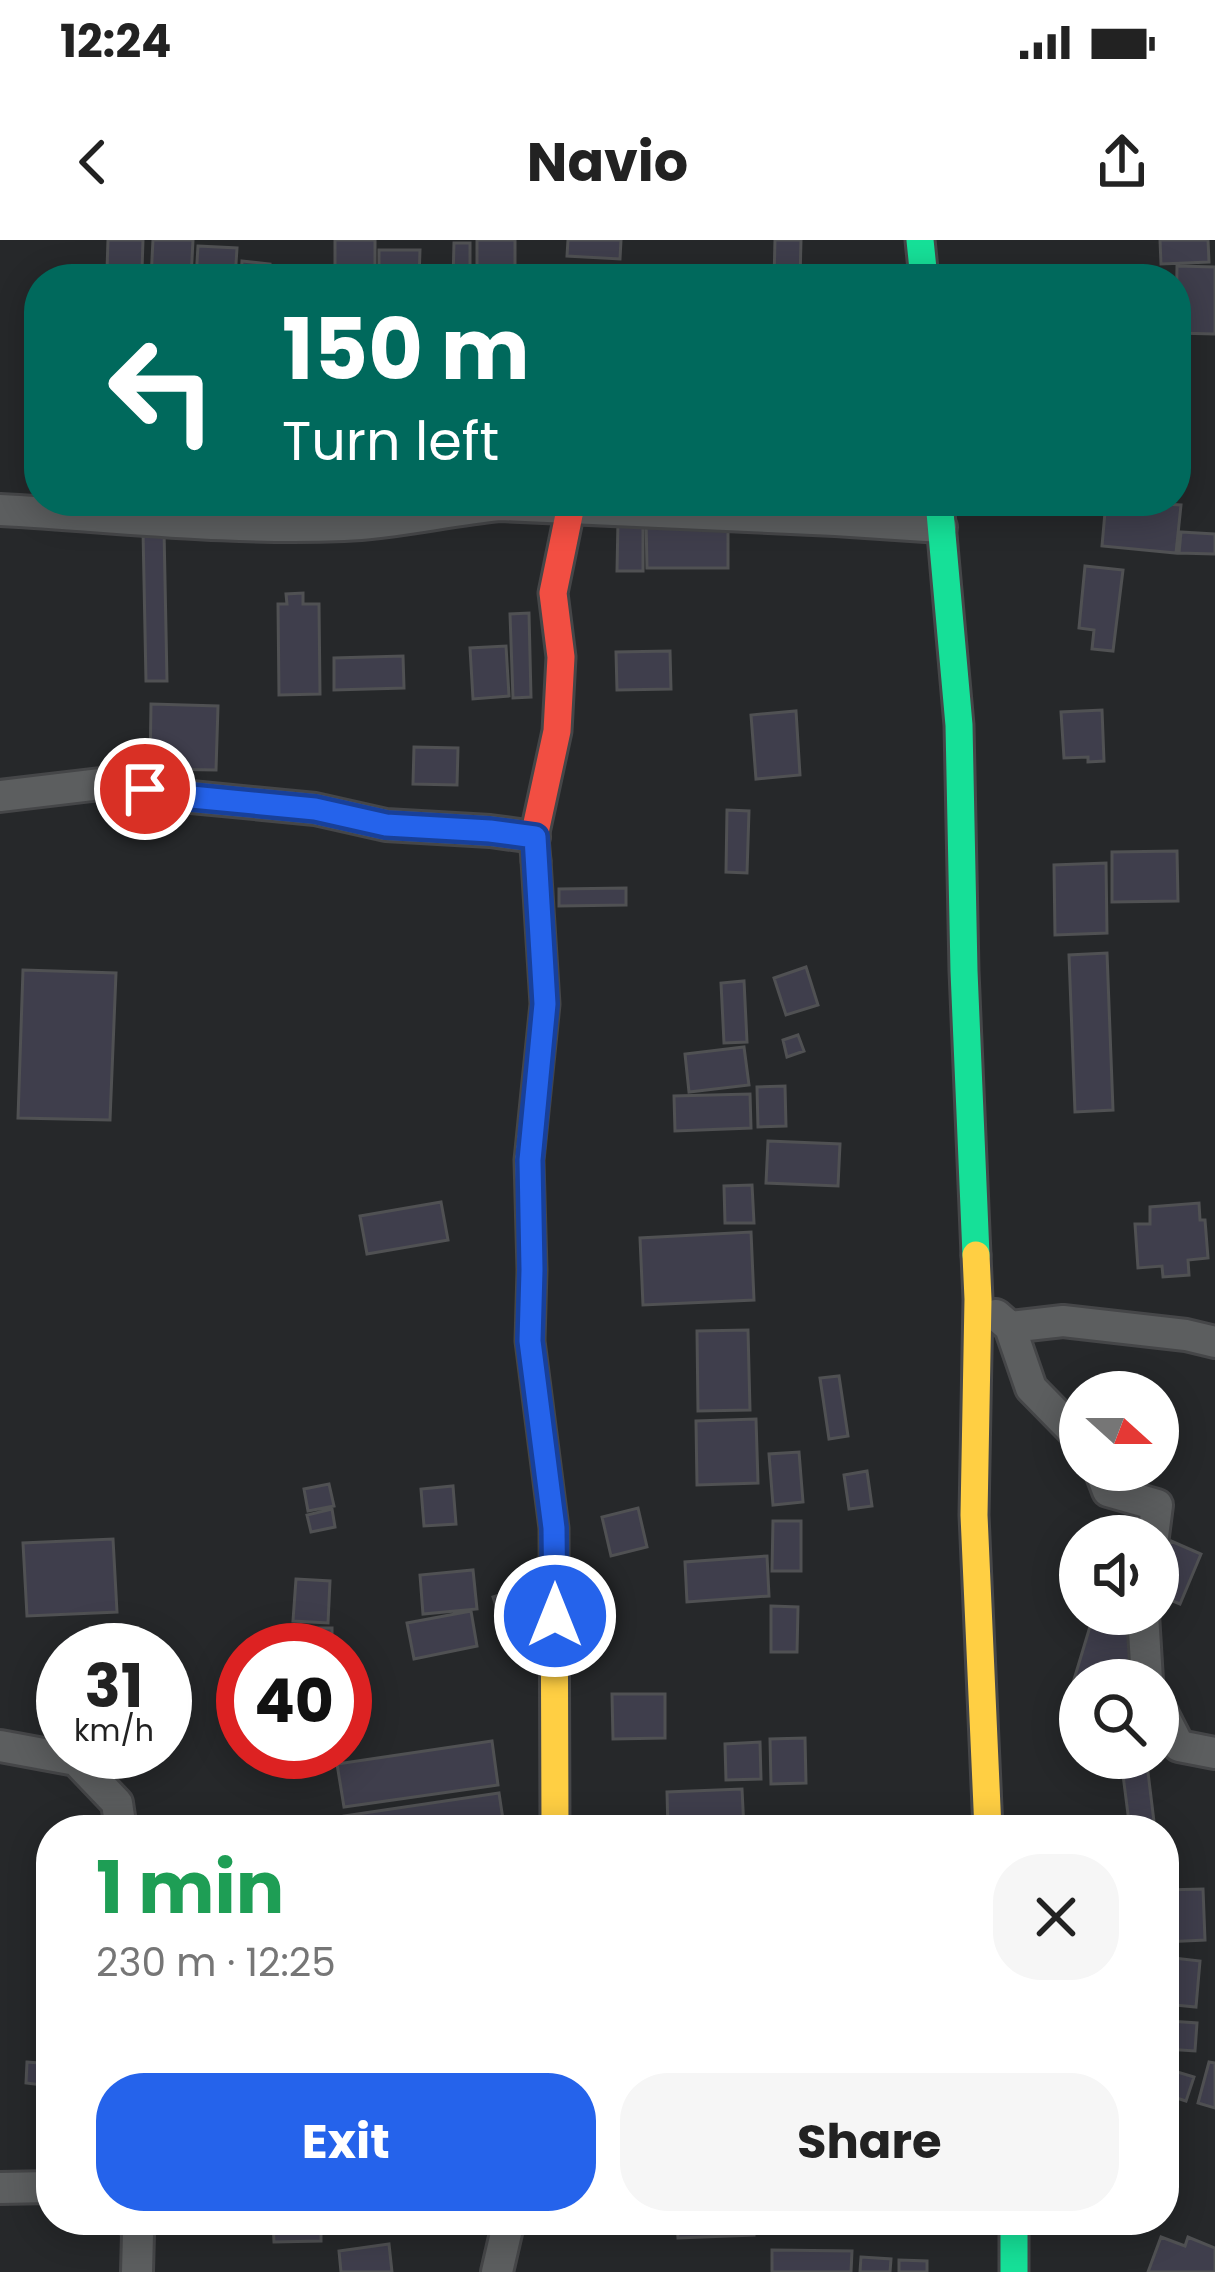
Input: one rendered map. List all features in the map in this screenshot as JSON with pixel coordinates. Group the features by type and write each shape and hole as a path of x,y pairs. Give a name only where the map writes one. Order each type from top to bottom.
{"street":[{"path":"116,516 308,526 413,516"},
{"path":"555,1815 554,1528 530,1341 530,1160 545,1004 535,837 557,731 561,657 553,593 569,516"},
{"path":"729,516 835,520 905,516"},
{"path":"940,516 959,724 978,1299 974,1515 987,1815"},
{"path":"0,796 109,783 181,796 315,809 386,825 535,837"},
{"path":"978,1299 1010,1328 1031,1388 1059,1417"},
{"path":"1010,1328 1063,1321 1215,1342"},
{"path":"1108,1491 1157,1505 1156,1515"},
{"path":"0,1746 76,1760 117,1803 119,1815"},
{"path":"1179,1746 1215,1753"},
{"path":"0,2188 36,2187"},
{"path":"137,2272 139,2235"},
{"path":"497,2272 506,2235"},
{"path":"1014,2235 1014,2272"}],"building":[{"path":"108,240 143,240 142,264 107,264"},
{"path":"153,240 193,240 192,264 152,264"},
{"path":"335,240 375,240 375,264 335,264"},
{"path":"477,240 515,240 515,264 477,264"},
{"path":"568,240 621,240 620,259 567,256"},
{"path":"775,240 801,240 800,264 774,264"},
{"path":"1160,240 1208,240 1209,262 1161,264"},
{"path":"454,243 470,243 470,264 453,264"},
{"path":"198,246 237,248 236,264 197,264"},
{"path":"379,250 420,250 420,264 379,264"},
{"path":"1191,266 1215,267 1215,334 1191,333"},
{"path":"1105,516 1180,516 1176,553 1102,546"},
{"path":"646,519 728,519 728,568 647,568"},
{"path":"618,521 643,521 643,571 617,571"},
{"path":"143,530 164,530 167,681 146,681"},
{"path":"1181,532 1215,534 1215,554 1179,553"},
{"path":"1085,566 1123,570 1113,651 1092,649 1094,630 1079,628"},
{"path":"303,593 303,604 319,604 320,694 279,695 278,604 287,604 286,594"},
{"path":"529,613 531,697 513,698 510,614"},
{"path":"506,646 509,696 473,699 470,648"},
{"path":"670,651 671,689 617,690 616,652"},
{"path":"403,656 404,688 334,690 334,658"},
{"path":"151,704 218,706 216,770 150,769"},
{"path":"1102,710 1104,761 1064,758 1061,712"},
{"path":"796,711 800,775 756,779 751,715"},
{"path":"414,747 458,748 457,785 413,784"},
{"path":"727,810 749,811 747,873 726,872"},
{"path":"1177,851 1178,901 1112,902 1112,852"},
{"path":"1106,863 1107,933 1055,935 1054,865"},
{"path":"626,888 626,905 559,906 559,889"},
{"path":"1107,953 1113,1110 1075,1112 1069,955"},
{"path":"806,967 818,1005 786,1015 774,978"},
{"path":"23,970 116,973 110,1120 18,1118"},
{"path":"744,981 747,1042 724,1043 721,983"},
{"path":"798,1035 804,1051 787,1057 783,1040"},
{"path":"744,1047 749,1085 689,1092 685,1054"},
{"path":"785,1086 786,1126 758,1127 757,1087"},
{"path":"750,1094 751,1128 675,1131 674,1096"},
{"path":"768,1141 840,1144 838,1186 766,1183"},
{"path":"752,1185 754,1223 725,1223 724,1186"},
{"path":"441,1202 448,1240 367,1254 360,1216"},
{"path":"1199,1203 1208,1258 1188,1260 1189,1275 1163,1277 1162,1266 1138,1268 1135,1224 1150,1224 1150,1207"},
{"path":"751,1232 754,1300 643,1305 640,1238"},
{"path":"748,1330 750,1410 698,1411 697,1331"},
{"path":"839,1376 848,1436 829,1439 820,1378"},
{"path":"756,1419 758,1483 697,1485 696,1421"},
{"path":"799,1452 803,1502 773,1505 769,1454"},
{"path":"867,1471 872,1506 849,1509 844,1475"},
{"path":"329,1484 334,1506 308,1511 304,1489"},
{"path":"453,1486 456,1524 424,1526 421,1489"},
{"path":"638,1508 647,1547 611,1556 602,1517"},
{"path":"332,1509 335,1527 311,1532 307,1515"},
{"path":"773,1521 801,1521 801,1571 772,1571"},
{"path":"113,1539 117,1612 27,1616 23,1543"},
{"path":"1179,1544 1201,1554 1179,1604"},
{"path":"767,1556 769,1596 687,1602 685,1562"},
{"path":"473,1570 477,1609 423,1614 420,1575"},
{"path":"296,1579 330,1581 328,1623 293,1621"},
{"path":"515,1590 519,1603 497,1609 493,1597"},
{"path":"771,1606 798,1607 797,1652 771,1652"},
{"path":"471,1611 477,1646 414,1659 407,1623"},
{"path":"1087,1635 1137,1635 1129,1659 1080,1659"},
{"path":"612,1694 665,1694 665,1738 613,1739"},
{"path":"805,1738 806,1783 771,1784 770,1739"},
{"path":"492,1741 498,1785 344,1807 339,1779 372,1779 372,1759"},
{"path":"760,1742 761,1779 726,1780 725,1744"},
{"path":"1124,1779 1149,1779 1153,1815 1128,1815"},
{"path":"742,1789 743,1815 668,1815 667,1792"},
{"path":"499,1793 502,1815 351,1815"},
{"path":"1203,1889 1205,1940 1179,1941 1179,1890"},
{"path":"1179,1959 1200,1961 1196,2007 1179,2005"},
{"path":"1179,2022 1197,2023 1195,2051 1179,2050"},
{"path":"27,2062 36,2063 36,2084 26,2083"},
{"path":"1209,2062 1215,2063 1215,2108 1198,2103"},
{"path":"1179,2072 1194,2077 1186,2101 1179,2099"},
{"path":"274,2235 321,2235 321,2241 274,2242"},
{"path":"678,2235 754,2235 678,2238"},
{"path":"1161,2237 1185,2246 1188,2237 1215,2248 1215,2272 1148,2272"},
{"path":"389,2244 392,2272 341,2272 339,2251"},
{"path":"772,2250 852,2251 851,2272 772,2272"},
{"path":"861,2257 891,2259 890,2272 860,2272"},
{"path":"899,2260 927,2261 927,2272 899,2272"}],"traffic: fast":[{"path":"920,240 922,264"},
{"path":"940,516 959,725 976,1255"},
{"path":"1014,2235 1014,2272"}],"traffic: slow":[{"path":"536,861 545,1004 529,1160 530,1341 554,1528 555,1815"},
{"path":"976,1255 974,1515 987,1815"}],"traffic: jam":[{"path":"536,861 534,837 557,731 561,657 553,593 569,516"}],"route":[{"path":"145,789 315,809 386,825 535,837 545,1004 530,1160 530,1341 554,1528 555,1616"}]}
